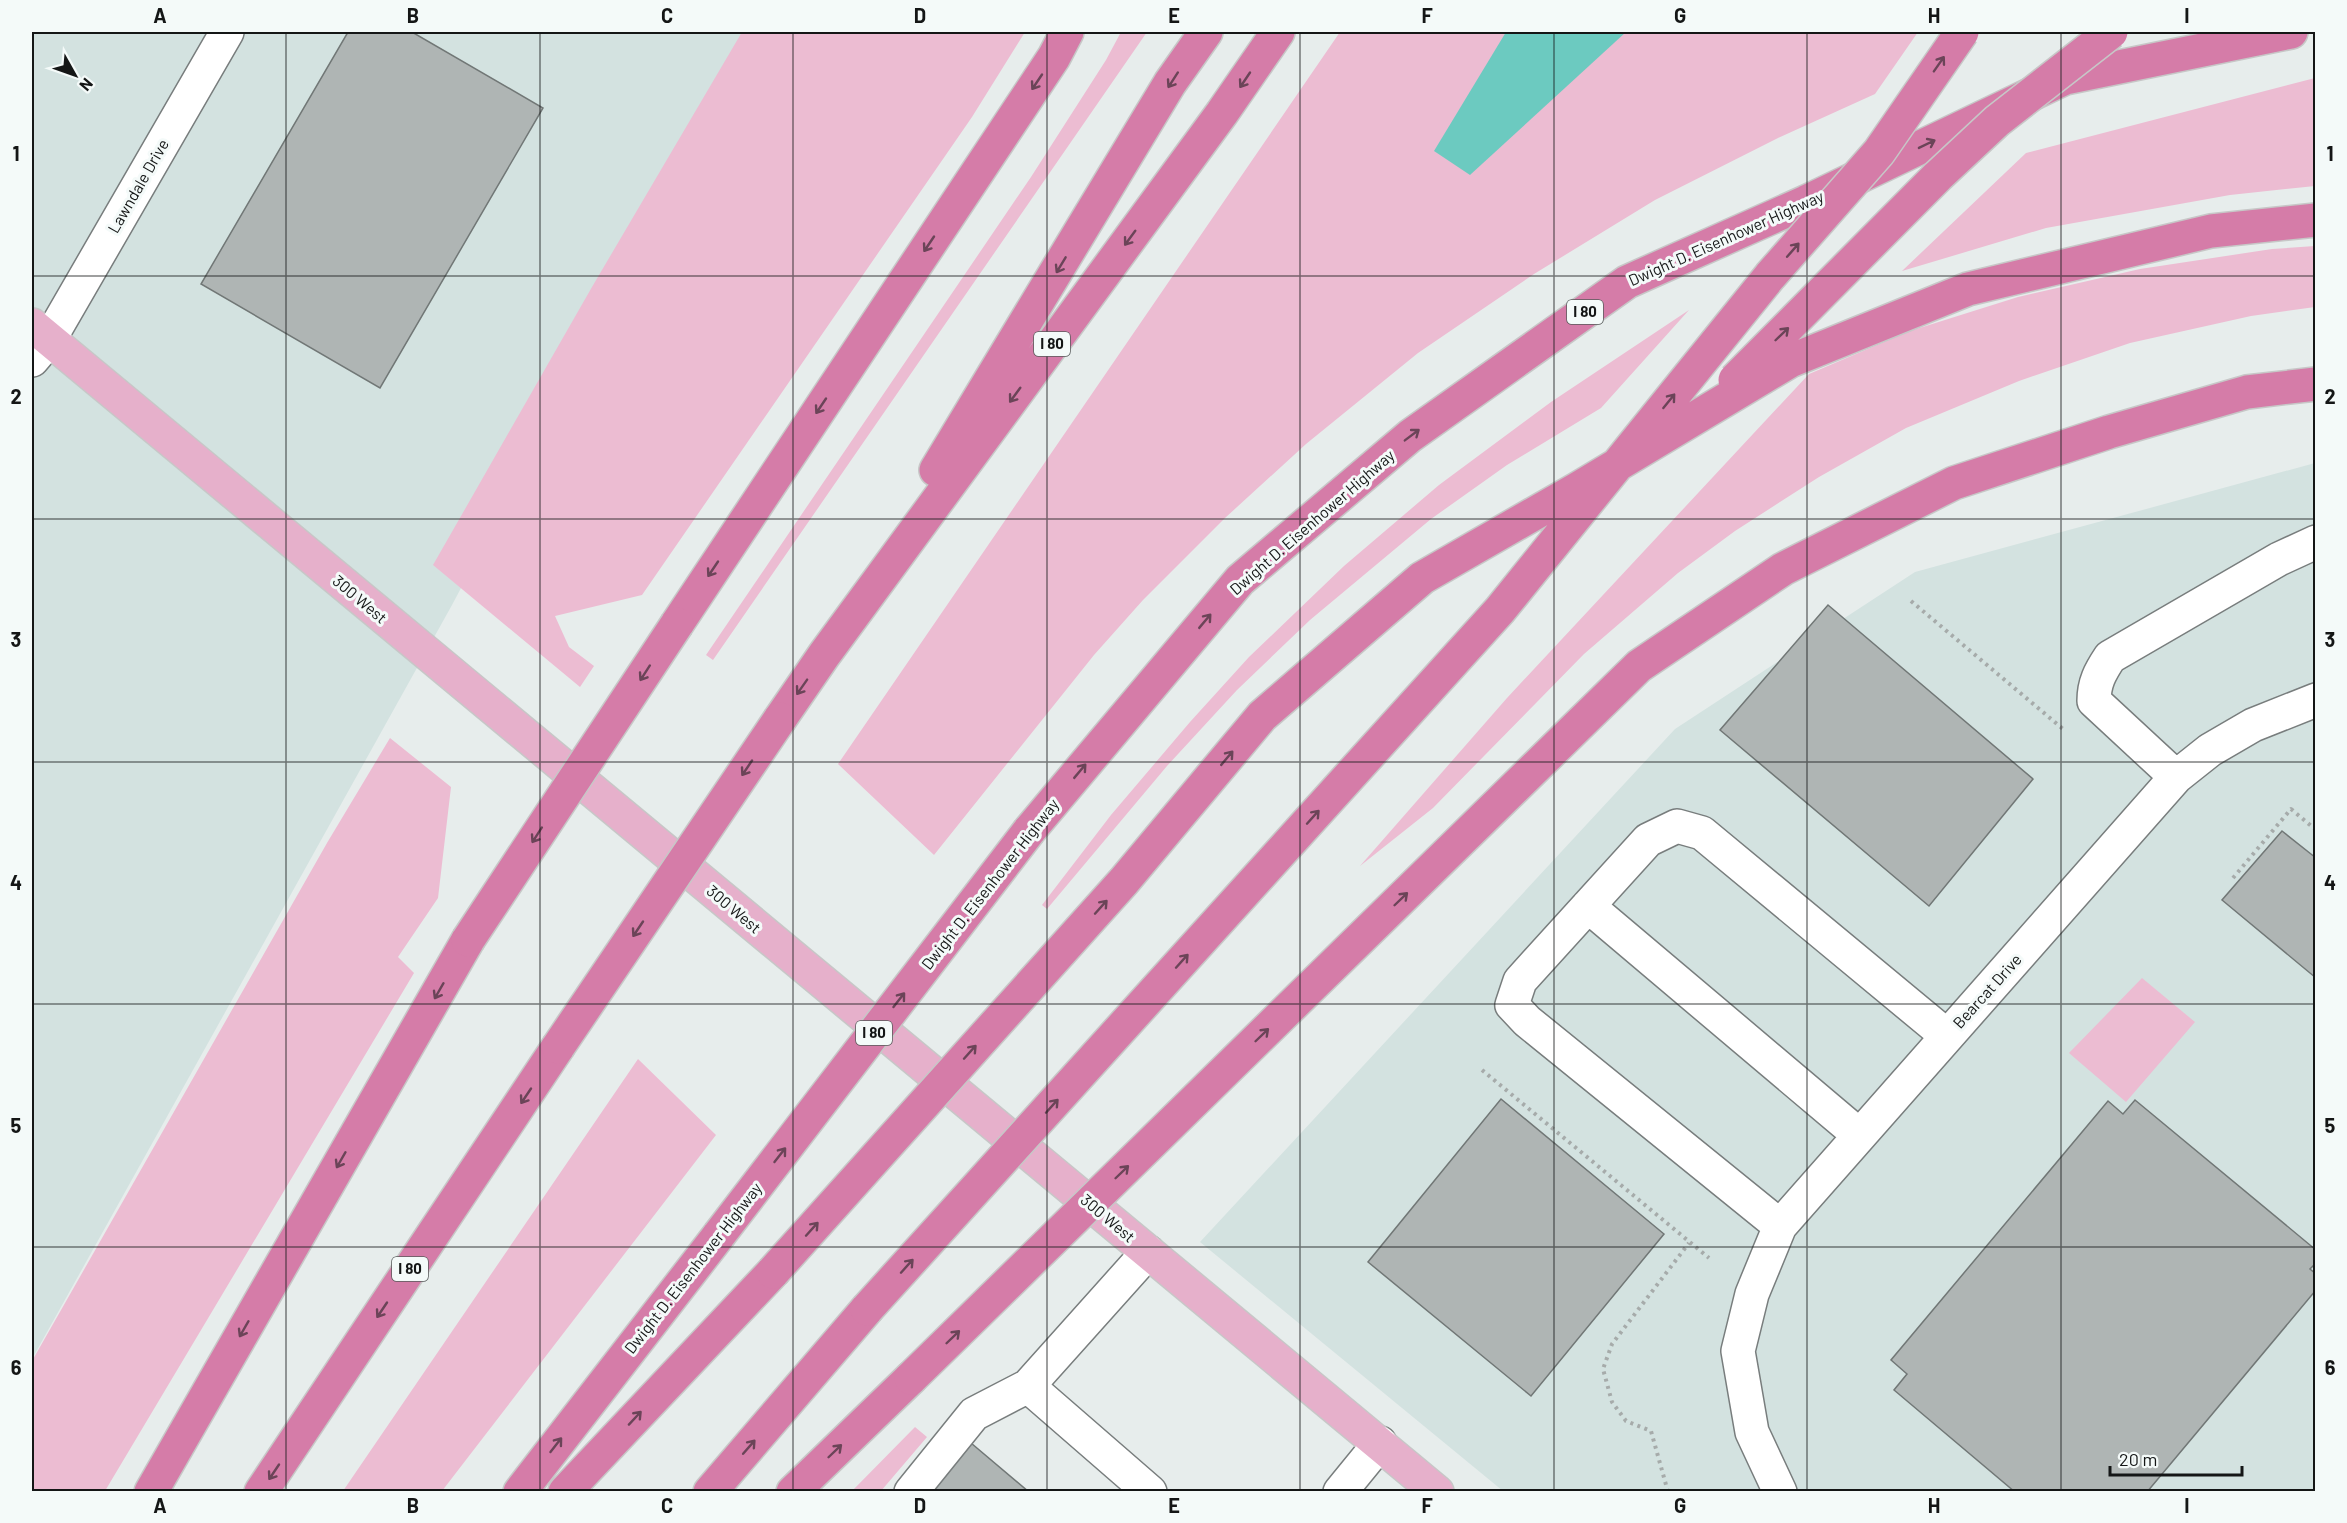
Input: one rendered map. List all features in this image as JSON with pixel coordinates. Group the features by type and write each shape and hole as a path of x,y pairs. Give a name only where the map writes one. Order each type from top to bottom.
{"highway":[{"path":"151,1491 468,940 1054,57 1067,32"},
{"path":"824,655 1170,84 1206,32"},
{"name":"I 80","path":"261,1491 824,655 1222,112 1278,32"},
{"path":"710,1491 867,1309 1500,610 1770,276 1879,152 1962,32"},
{"path":"1500,610 1797,319 1938,176 1997,121 2111,32"},
{"name":"Dwight D. Eisenhower Highway","path":"520,1491 1029,831 1240,580 1410,436 1626,282 1806,202 2065,78 2291,32"},
{"path":"566,1491 773,1272 1124,881 1262,716 1422,578 1577,489 1790,361 1968,289 2211,231 2316,220"},
{"path":"793,1491 1640,666 1783,569 1954,483 2109,432 2247,392 2316,384"}],"main road":[{"name":"300 West","path":"37,342 1437,1491"}],"street":[{"name":"Lawndale Drive","path":"37,342 227,32"},
{"path":"2176,777 2094,701 2094,688 2100,673 2110,657 2279,559 2316,542"},
{"name":"Bearcat Drive","path":"1780,1491 1752,1432 1738,1351 1752,1294 1780,1226 2176,777 2210,750 2253,725 2316,700"},
{"path":"1780,1226 1527,1021 1512,1005 1520,981 1648,840 1677,826 1702,832 1947,1036"},
{"path":"1588,906 1859,1135"},
{"path":"911,1491 974,1414 1028,1386 1148,1252"},
{"path":"1028,1386 1150,1491"},
{"path":"1340,1491 1380,1443"}],"path":[{"path":"1911,601 2070,735"},
{"path":"2233,878 2291,809 2316,830"},
{"path":"1482,1070 1709,1258"},
{"path":"1668,1491 1651,1431 1626,1421 1612,1402 1603,1369 1612,1344 1689,1243"}],"shaded area":[{"path":"32,32 757,32 452,605 32,1359"},
{"path":"742,32 1025,32 972,117 642,595 555,616 569,647 594,666 580,687 433,565 592,287"},
{"path":"1121,32 1147,32 713,660 706,655 1031,177 1106,60"},
{"path":"1340,32 1918,32 1875,94 1778,138 1655,200 1534,274 1418,353 1306,444 1225,518 1143,600 1094,655 934,855 838,764"},
{"path":"2315,78 2315,186 2230,195 2046,228 1902,271 2026,153"},
{"path":"2315,246 2315,307 2251,316 2130,343 2019,381 1906,428 1819,477 1735,531 1678,573 1584,654 1433,808 1360,866 1507,698 1809,374 1910,331 2018,297 2140,269 2272,249"},
{"path":"1689,310 1601,408 1507,465 1431,519 1310,620 1237,690 1167,766 1047,909 1042,905 1111,815 1190,722 1249,657 1344,566 1439,485 1551,402"},
{"path":"2315,463 2315,1491 1503,1491 1200,1242 1675,729 1915,572"},
{"path":"390,738 451,787 438,898 398,957 414,973 105,1491 32,1491 32,1361 327,843"},
{"path":"2142,978 2195,1022 2126,1102 2069,1053"},
{"path":"638,1059 716,1135 442,1491 343,1491"},
{"path":"915,1427 927,1437 881,1491 852,1491"}],"water":[{"path":"1506,32 1626,32 1470,175 1434,151"}],"building":[{"path":"348,32 412,32 543,108 380,388 201,284"},
{"path":"1828,605 2033,779 1929,906 1720,730"},
{"path":"2282,831 2316,858 2316,978 2222,900"},
{"path":"1501,1099 1664,1234 1531,1396 1368,1262"},
{"path":"2135,1100 2316,1250 2316,1263 2310,1269 2316,1274 2316,1290 2147,1492 2015,1492 1894,1390 1907,1374 1891,1360 2108,1101 2123,1114"},
{"path":"971,1443 1029,1492 930,1492"}]}
